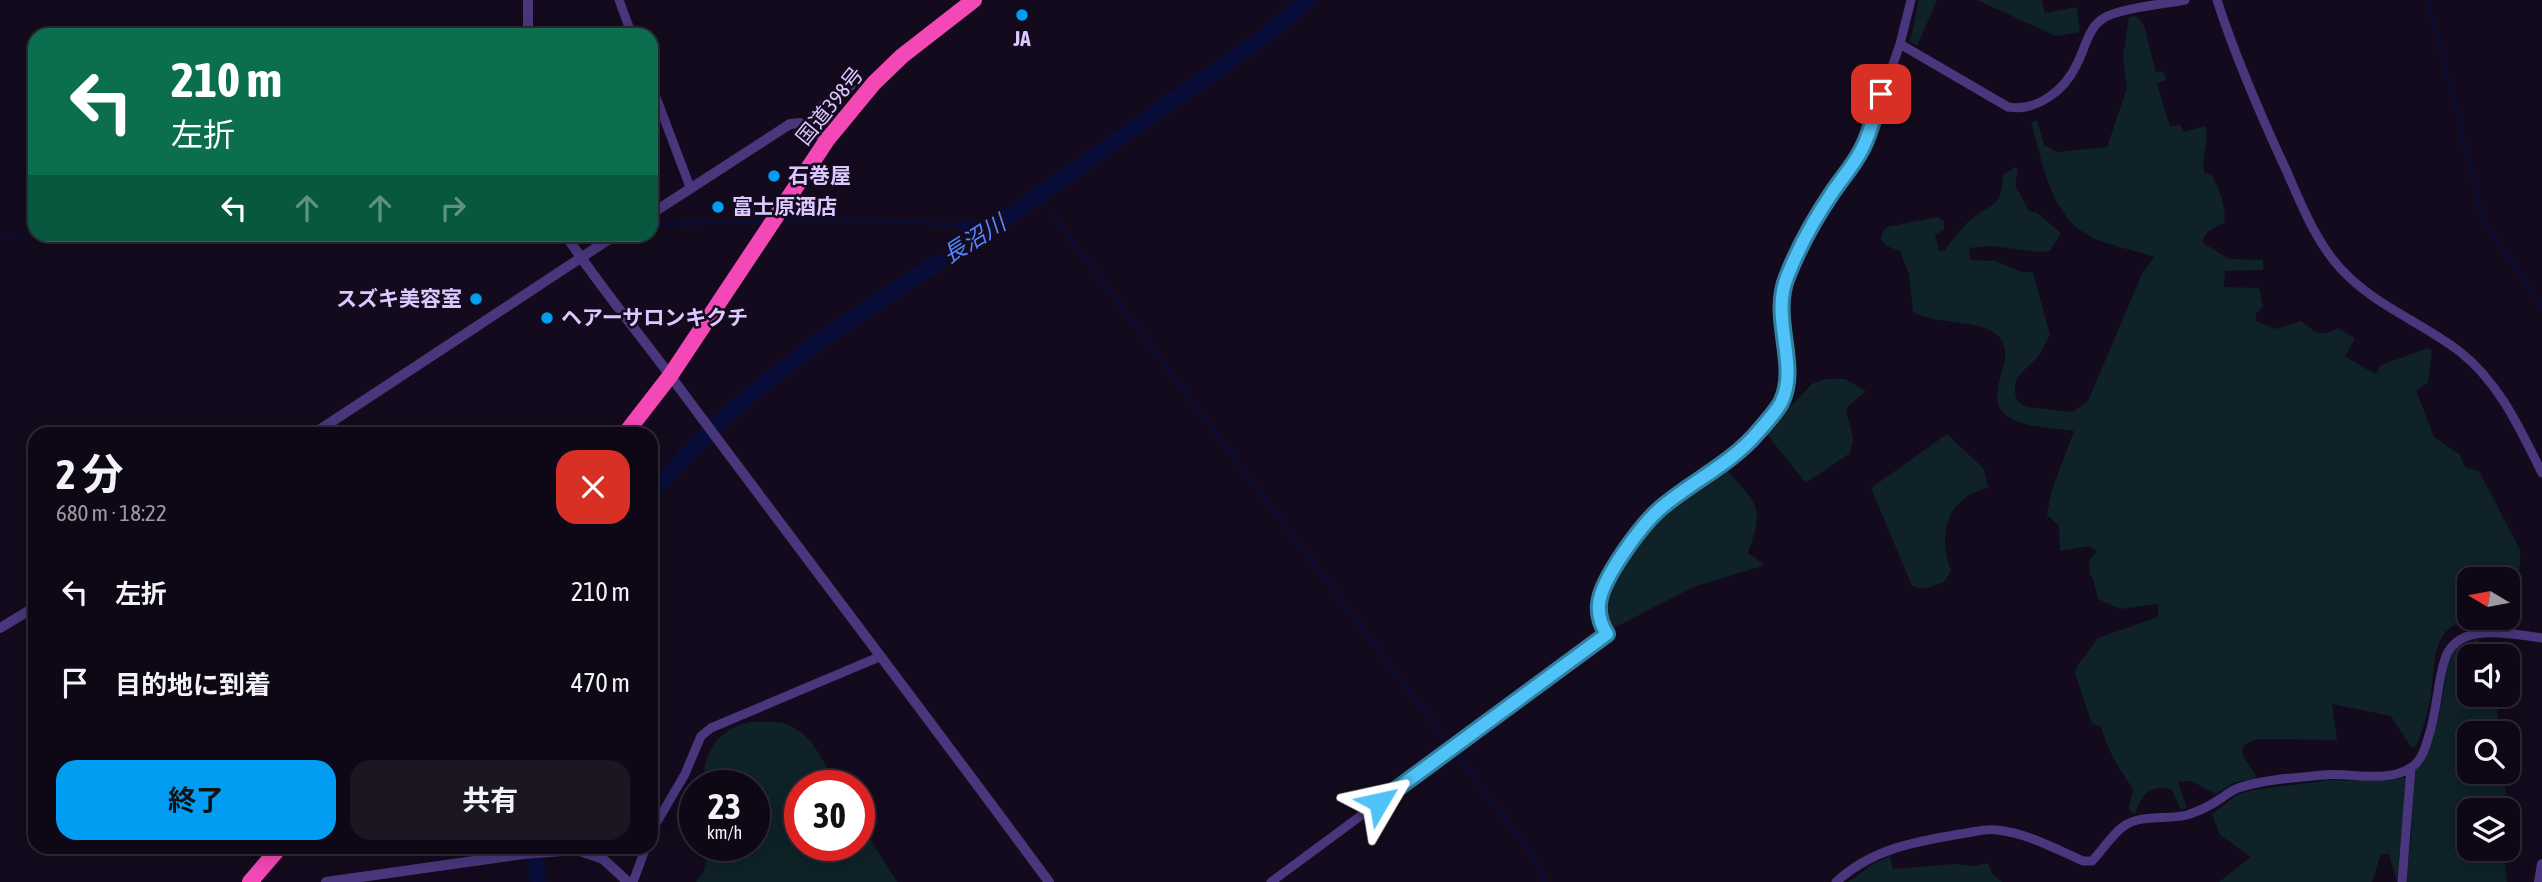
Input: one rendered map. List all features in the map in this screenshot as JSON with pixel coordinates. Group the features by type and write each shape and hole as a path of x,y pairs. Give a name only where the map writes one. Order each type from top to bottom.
{"highway":[{"name":"国道398号","path":"630,427 670,376 827,140 874,83 902,56 974,0"},
{"path":"250,882 274,854"}],"street":[{"path":"528,0 528,28"},
{"path":"619,0 629,28"},
{"path":"1271,882 1607,634 1601,625 1599,614 1601,593 1632,541 1662,507 1753,438 1782,401 1787,380 1787,361 1780,318 1786,278 1818,216 1861,151 1900,44 1911,0"},
{"path":"1900,44 2008,107 2022,110 2034,107 2068,80 2093,27 2105,17 2185,0"},
{"path":"2217,0 2243,72 2318,239 2338,266 2361,288 2456,349 2475,365 2511,412 2542,473"},
{"path":"809,127 819,108 851,86"},
{"path":"658,102 690,187"},
{"path":"658,209 790,124 800,123 827,140"},
{"path":"569,242 579,259 670,376 879,657 954,752 1049,882"},
{"path":"324,427 606,242"},
{"path":"0,628 28,611"},
{"path":"1836,882 1852,867 1887,849 1914,841 1994,829 2013,833 2083,861 2092,861 2123,827 2134,821 2183,816 2203,809 2235,789 2326,775 2400,774 2411,768 2423,752 2436,715 2443,663 2447,652 2458,639 2473,634 2542,638"},
{"path":"658,820 685,774 701,736 711,728 879,657"},
{"path":"2402,882 2411,768"},
{"path":"326,882 523,854"},
{"path":"593,854 615,867 630,882 643,854"},
{"path":"2539,882 2542,864"}],"green space":[{"path":"1919,0 1937,0 1917,46 1910,41"},
{"path":"1977,0 2042,0 2045,13 2077,7 2080,32 2056,36"},
{"path":"2136,16 2144,25 2156,73 2163,71 2166,80 2157,84 2170,127 2180,124 2183,132 2205,126 2205,173 2211,174 2219,191 2225,217 2224,223 2207,233 2203,243 2229,259 2263,260 2263,270 2225,271 2224,287 2259,288 2263,306 2256,314 2256,321 2275,329 2301,321 2318,332 2327,333 2337,328 2355,338 2345,357 2376,374 2381,365 2428,348 2432,351 2428,383 2416,390 2434,437 2459,454 2466,468 2479,471 2520,550 2520,567 2457,567 2457,624 2446,631 2437,649 2429,706 2416,747 2411,747 2391,716 2332,704 2337,740 2259,739 2249,742 2242,750 2243,755 2257,778 2233,783 2216,794 2191,781 2178,782 2187,808 2181,810 2172,790 2153,789 2144,796 2133,814 2129,809 2133,789 2114,759 2101,726 2092,724 2075,673 2077,666 2098,638 2158,617 2158,604 2120,609 2098,599 2090,575 2089,560 2097,551 2090,546 2060,551 2059,526 2047,515 2052,490 2074,431 2021,423 2006,415 1999,407 1997,398 2005,356 2000,338 1983,327 1934,319 1913,312 1909,275 1900,251 1886,246 1881,239 1887,227 1938,217 1944,222 1944,230 1935,235 1939,251 1944,251 1965,225 1992,206 2000,196 2003,175 2015,167 2018,170 2015,185 2029,211 2036,212 2061,233 2050,251 1991,246 1969,248 1970,260 1995,261 2022,272 2033,272 2050,335 2039,355 2017,380 2015,393 2018,402 2027,407 2072,412 2088,401 2142,274 2154,257 2088,235 2064,213 2049,184 2031,122 2037,120 2044,145 2057,152 2107,147 2127,88 2123,56 2129,17"},
{"path":"1825,379 1845,379 1866,391 1846,410 1853,438 1850,453 1806,483 1765,432 1812,384"},
{"path":"1947,434 1984,469 1988,488 1963,500 1955,509 1949,519 1945,544 1951,571 1944,582 1924,589 1912,586 1871,488"},
{"path":"1727,470 1756,507 1756,525 1748,553 1765,565 1693,587 1614,628 1608,625 1605,615 1606,596 1638,544 1667,512"},
{"path":"2478,639 2478,644 2464,644"},
{"path":"2457,647 2457,707 2497,707 2499,721 2457,721 2457,784 2506,784 2506,798 2457,798 2457,861 2505,861 2507,882 2406,882 2415,771 2427,754 2439,716 2450,653"},
{"path":"750,722 780,722 789,725 812,743 828,770 784,770 784,861 875,861 875,847 897,882 696,882 704,871 706,861 770,861 770,770 705,770 714,744 739,726"},
{"path":"2407,777 2397,882 2389,854 2381,854 2372,882 2219,882 2251,857 2220,835 2212,814 2238,794 2329,780 2386,781"},
{"path":"1890,856 1893,869 1955,864 1974,866 1988,863 1992,874 2002,882 1848,882"}],"water":[{"path":"1008,210 1014,220 923,276 920,270 965,239 965,233 957,226 957,222 989,220"}],"waterway":[{"name":"長沼川","path":"995,226 1266,35 1308,0"},
{"path":"2427,0 2483,220 2542,307"},
{"path":"1038,197 1044,203"},
{"path":"1053,215 1534,857 1544,882"},
{"path":"780,221 853,219 959,225"},
{"path":"658,224 767,222"},
{"path":"0,235 28,234"},
{"name":"長沼川","path":"658,485 726,416 776,374 856,316 938,263"},
{"name":"長沼川","path":"535,854 538,882"}],"place":[{"name":"JA","path":"1022,15"},
{"name":"石巻屋","path":"774,176"},
{"name":"富士原酒店","path":"718,207"},
{"name":"スズキ美容室","path":"476,299"},
{"name":"ヘアーサロンキクチ","path":"547,318"}],"route":[{"path":"1379,802 1607,634 1601,625 1598,604 1606,581 1632,541 1662,507 1753,438 1768,421 1782,401 1787,380 1787,361 1780,318 1786,278 1818,216 1861,151 1881,94"}]}
